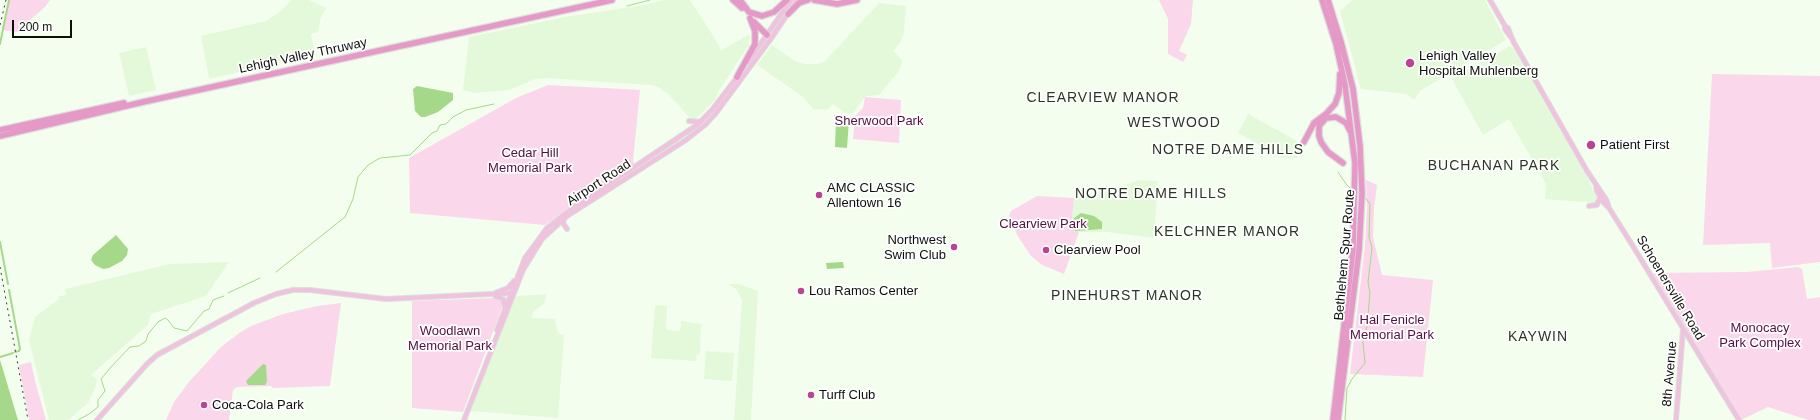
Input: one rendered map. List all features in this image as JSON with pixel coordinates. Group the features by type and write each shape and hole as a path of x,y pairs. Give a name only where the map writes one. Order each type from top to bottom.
{"highway":[{"name":"Lehigh Valley Thruway","path":"0,136 14,134 143,102 597,0"},
{"name":"Lehigh Valley Thruway","path":"411,42 612,0"},
{"path":"733,0 767,35"},
{"path":"740,0 749,12 762,16 772,13 787,0"},
{"path":"788,14 797,5 808,0"},
{"path":"814,0 837,4 857,0"},
{"path":"825,0 837,2 851,0"},
{"name":"Bethlehem Spur Route","path":"1322,0 1338,52 1350,110 1355,205 1353,249 1333,420"},
{"name":"Bethlehem Spur Route","path":"1328,0 1342,42 1353,89 1360,146 1362,193 1359,250 1338,420"},
{"path":"737,77 755,44 756,31 750,18"},
{"name":"Lehigh Valley Thruway","path":"0,130 401,45"},
{"path":"1338,52 1340,79 1338,98 1329,112 1314,123 1304,142 1313,129 1323,120 1331,116 1342,120 1350,131 1353,147"},
{"path":"1323,120 1319,128 1321,142 1328,152 1343,163"}],"main road":[{"name":"Airport Road","path":"463,420 512,293 516,278 533,246 547,228 558,218 701,122 737,77 791,0"},
{"name":"Airport Road","path":"463,420 505,308 525,266 547,233 564,218 701,129 716,114 797,0"},
{"name":"Schoenersville Road","path":"1490,0 1596,185 1607,201 1609,208"},
{"path":"689,121 701,122"},
{"name":"Schoenersville Road","path":"1596,185 1600,196 1609,208 1739,420"},
{"path":"1589,206 1597,205 1600,196"},
{"path":"564,218 563,223 567,229"},
{"path":"489,294 508,288 516,278"},
{"path":"97,420 147,364 158,355 260,300 276,294 300,290 386,300 512,293"},
{"path":"489,294 502,298 505,308"},
{"name":"8th Avenue","path":"1676,420 1683,330"},
{"path":"1682,349 1686,346 1694,346"}],"shaded area":[{"path":"291,0 309,0 326,8 320,20 318,32 311,34 315,54 209,79 201,36 266,21 281,11"},
{"path":"663,0 690,0 719,45 720,51 750,34 749,45 718,92 715,100 695,120 691,119 668,94 658,87 651,85 545,78 535,79 509,90 475,93 463,90 469,37 565,17 650,4"},
{"name":"Lehigh Valley Hospital Muhlenberg","path":"1352,0 1485,0 1506,40 1420,91 1414,100 1406,94 1361,89 1340,11"},
{"path":"879,3 906,6 904,33 900,43 893,51 902,60 902,63 898,72 879,95 866,96 853,113 845,113 833,104 827,110 813,109 803,97 757,65 772,45 795,61 804,64 818,64 825,61"},
{"path":"1510,46 1513,48 1584,172 1598,198 1596,203 1545,199 1546,184 1509,119 1483,135 1452,79"},
{"path":"146,47 156,90 129,96 119,53"},
{"path":"417,86 453,93 453,100 438,112 421,117 415,111 413,89"},
{"path":"1248,114 1297,141 1299,145 1298,158 1275,157 1269,150 1238,133"},
{"path":"834,115 846,116 849,120 847,148 835,147 836,123"},
{"path":"1139,180 1158,181 1154,238 1107,232 1079,232 1071,229 1074,198 1090,197"},
{"path":"1081,213 1094,216 1102,222 1102,229 1076,231 1072,229 1073,219"},
{"path":"116,235 128,249 127,255 122,261 109,268 103,269 95,265 91,260 93,255"},
{"path":"229,262 206,296 151,314 148,325 91,375 97,379 96,386 88,403 68,420 49,420 29,340 35,317 59,299 59,296 66,295 65,289 170,264"},
{"path":"843,262 844,268 827,269 826,263"},
{"path":"728,284 739,284 758,291 751,420 734,420 742,300 736,289"},
{"path":"546,294 545,302 533,312 532,318 555,319 557,330 560,334 564,335 558,418 471,411 470,410 514,298 518,296"},
{"path":"655,305 667,306 666,330 680,331 681,321 701,324 700,355 697,354 696,361 651,358"},
{"path":"706,351 734,353 732,381 704,379"},
{"path":"0,360 4,373 18,420 0,420"},
{"path":"263,364 266,365 267,382 265,385 248,385 246,381"}],"green space":[{"path":"9,0 50,0 46,6 17,32 2,30"},
{"path":"1159,0 1193,0 1191,24 1179,51 1187,55 1183,62 1168,54 1168,19"},
{"path":"1712,74 1820,76 1820,262 1772,268 1770,243 1703,245"},
{"name":"Cedar Hill Memorial Park","path":"548,85 640,90 633,161 635,165 574,204 545,225 410,213 409,158 516,98"},
{"name":"Sherwood Park","path":"865,97 901,100 899,143 853,139 855,116 863,108"},
{"name":"Hal Fenicle Memorial Park","path":"1366,180 1377,185 1373,237 1382,275 1433,280 1423,377 1350,374 1365,245 1367,208"},
{"name":"Clearview Park","path":"1037,196 1074,198 1071,229 1079,232 1064,274 1042,265 1031,256 1017,235 1009,215 1011,211"},
{"name":"Monocacy Park Complex","path":"1798,267 1802,269 1807,299 1820,297 1820,420 1808,420 1768,407 1741,420 1653,273 1747,272"},
{"name":"Woodlawn Memorial Park","path":"501,299 503,305 463,412 412,408 412,301"},
{"name":"Coca-Cola Park","path":"341,303 330,386 273,388 271,386 237,387 233,390 229,420 166,420 174,402 188,383 221,347 238,334 251,326 283,314 317,306"},
{"path":"31,362 46,420 29,420 19,365"}],"waterway":[{"path":"0,44 9,0"},
{"path":"627,6 650,0"},
{"path":"276,272 345,217 353,199 358,177 368,165 380,158 410,155 432,133 437,131 440,125 446,124 453,117 466,110 494,104"},
{"path":"1338,172 1351,189"},
{"path":"1345,420 1347,388 1352,379 1365,363 1363,342 1367,326 1370,293 1368,282 1372,248 1369,237 1370,204 1365,197"},
{"path":"0,242 8,284"},
{"path":"228,293 260,278"},
{"path":"9,290 20,349 19,351 15,352"},
{"path":"78,420 98,407 98,400 105,391 101,379 130,347 139,346 146,341 148,334 158,322 165,318 174,328 187,331 204,311 209,309 213,300 224,296"},
{"path":"0,357 13,353"}],"railway":[{"path":"0,25 6,0"},
{"path":"0,267 28,420"}],"place":[{"name":"Lehigh Valley Hospital Muhlenberg","path":"1410,63"},
{"name":"Patient First","path":"1591,145"},
{"name":"AMC CLASSIC Allentown 16","path":"819,195"},
{"name":"Northwest Swim Club","path":"954,247"},
{"name":"Clearview Pool","path":"1046,250"},
{"name":"Lou Ramos Center","path":"801,291"},
{"name":"Turff Club","path":"811,395"},
{"name":"Coca-Cola Park","path":"204,405"}],"district":[{"name":"CLEARVIEW MANOR","path":"1103,98"},
{"name":"WESTWOOD","path":"1174,123"},
{"name":"NOTRE DAME HILLS","path":"1228,150"},
{"name":"BUCHANAN PARK","path":"1494,166"},
{"name":"NOTRE DAME HILLS","path":"1151,194"},
{"name":"KELCHNER MANOR","path":"1227,232"},
{"name":"PINEHURST MANOR","path":"1127,296"},
{"name":"KAYWIN","path":"1538,337"}]}
